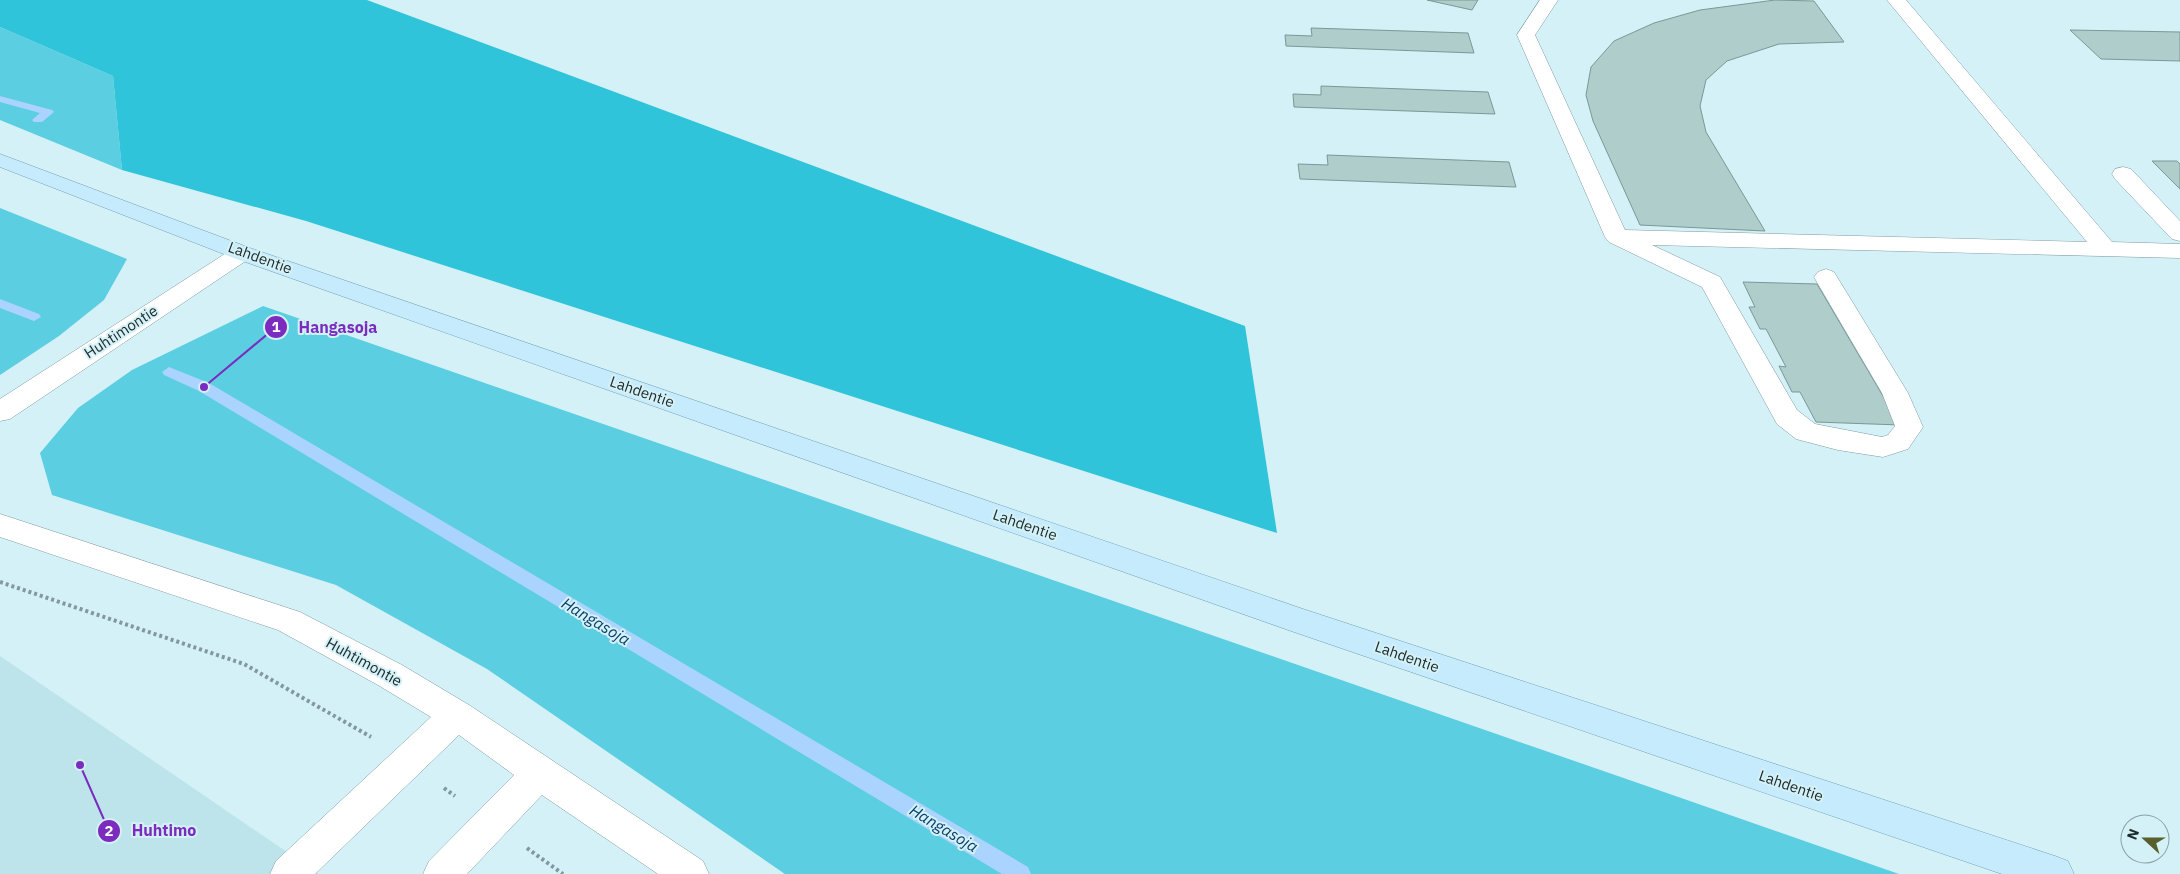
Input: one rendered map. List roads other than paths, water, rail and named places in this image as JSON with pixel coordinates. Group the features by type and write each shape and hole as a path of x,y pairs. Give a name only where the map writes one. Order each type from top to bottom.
{"main road":[{"name":"Lahdentie","path":"0,160 242,253 1302,622 2055,874"}],"street":[{"path":"1549,0 1526,36 1617,237 1711,282 1787,417 1806,432 1838,440 1883,447 1898,442 1909,427 1895,393 1826,277"},
{"path":"1896,0 2104,247"},
{"path":"2123,174 2180,234"},
{"path":"1617,237 1949,246 2104,247 2180,251"},
{"name":"Huhtimontie","path":"0,412 242,253"},
{"name":"Huhtimontie","path":"0,525 289,621 390,675 456,714 539,773 690,874"},
{"path":"289,874 456,714"},
{"path":"442,874 539,773"}],"waterway":[{"path":"0,99 48,112 38,120"},
{"name":"Hangasoja","path":"0,303 34,317"},
{"name":"Hangasoja","path":"169,372 204,387 1021,874"}],"place":[{"name":"Hangasoja","path":"204,387"},
{"name":"Huhtimo","path":"80,765"}]}
